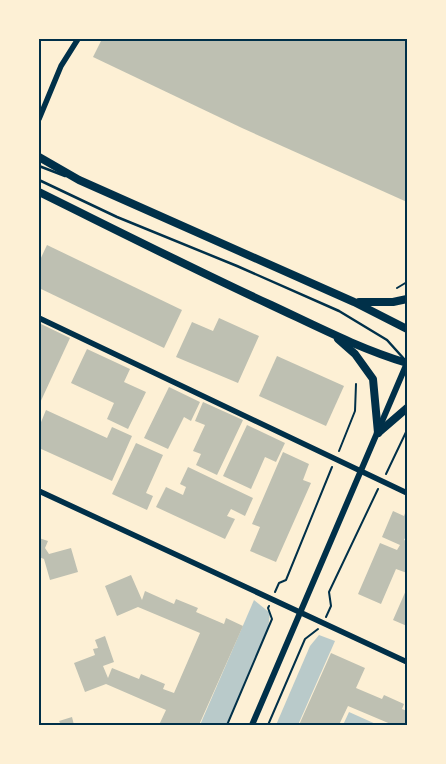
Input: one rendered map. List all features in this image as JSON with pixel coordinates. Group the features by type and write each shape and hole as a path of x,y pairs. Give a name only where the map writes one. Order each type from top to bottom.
{"main road":[{"path":"39,157 79,180 354,302 407,329"},
{"path":"39,192 330,333 368,350 407,363 252,725"},
{"path":"354,302 393,302 407,299"},
{"path":"330,333 355,354 373,379 378,433"},
{"path":"378,433 407,408"}],"street":[{"path":"39,119 61,66 78,39"},
{"path":"39,318 407,493"},
{"path":"39,491 407,662"}],"lane":[{"path":"39,166 79,180"},
{"path":"39,180 117,217 237,266 339,311 387,340 407,363"}],"path":[{"path":"397,288 407,282"},
{"path":"227,725 272,619 268,608 271,600 279,583 286,580 355,411 356,384"},
{"path":"268,725 305,639 323,624 331,606 329,592 407,430"}],"shaded area":[{"path":"254,600 270,613 268,629 226,725 200,725"},
{"path":"319,635 335,641 298,725 276,725 310,646"},
{"path":"349,712 378,725 343,725"}],"building":[{"path":"102,39 407,39 407,202 242,128 93,57"},
{"path":"47,245 182,310 164,348 39,288 39,262"},
{"path":"219,318 259,336 238,383 176,357 192,322 213,331"},
{"path":"39,323 70,338 39,405"},
{"path":"87,349 130,369 124,382 146,392 128,429 107,419 114,403 71,383"},
{"path":"277,356 344,386 326,426 259,396"},
{"path":"169,387 200,402 191,421 184,417 168,449 144,438"},
{"path":"203,402 243,420 217,475 196,465 201,454 193,451 205,425 195,421"},
{"path":"46,410 107,438 112,427 132,436 112,481 39,448 39,427"},
{"path":"247,425 285,443 276,462 265,457 251,489 223,476"},
{"path":"136,443 163,455 146,493 153,496 147,510 112,494"},
{"path":"283,452 309,464 303,480 311,483 276,562 250,551 260,527 252,524"},
{"path":"188,467 253,498 245,516 231,509 227,516 235,519 225,539 156,507 166,487 183,495 186,487 180,484"},
{"path":"407,508 407,534 404,540 407,541 407,573 396,569 381,604 358,594 380,543 397,550 400,545 382,537 393,511 404,516"},
{"path":"39,538 48,541 45,548 49,554 71,548 78,572 50,580 44,559 39,557"},
{"path":"131,575 142,600 145,591 174,604 176,599 198,608 196,612 224,624 226,618 243,626 199,725 159,725 166,710 106,684 85,692 74,663 95,655 93,649 98,648 95,640 105,636 114,662 103,666 108,678 112,668 139,679 141,674 165,684 163,689 174,693 200,633 138,607 117,616 105,586"},
{"path":"407,588 407,626 393,620"},
{"path":"331,653 365,668 356,688 382,699 384,695 404,704 402,709 407,711 407,725 393,725 348,706 339,725 299,725"},
{"path":"72,717 74,725 61,725 59,721"}]}
